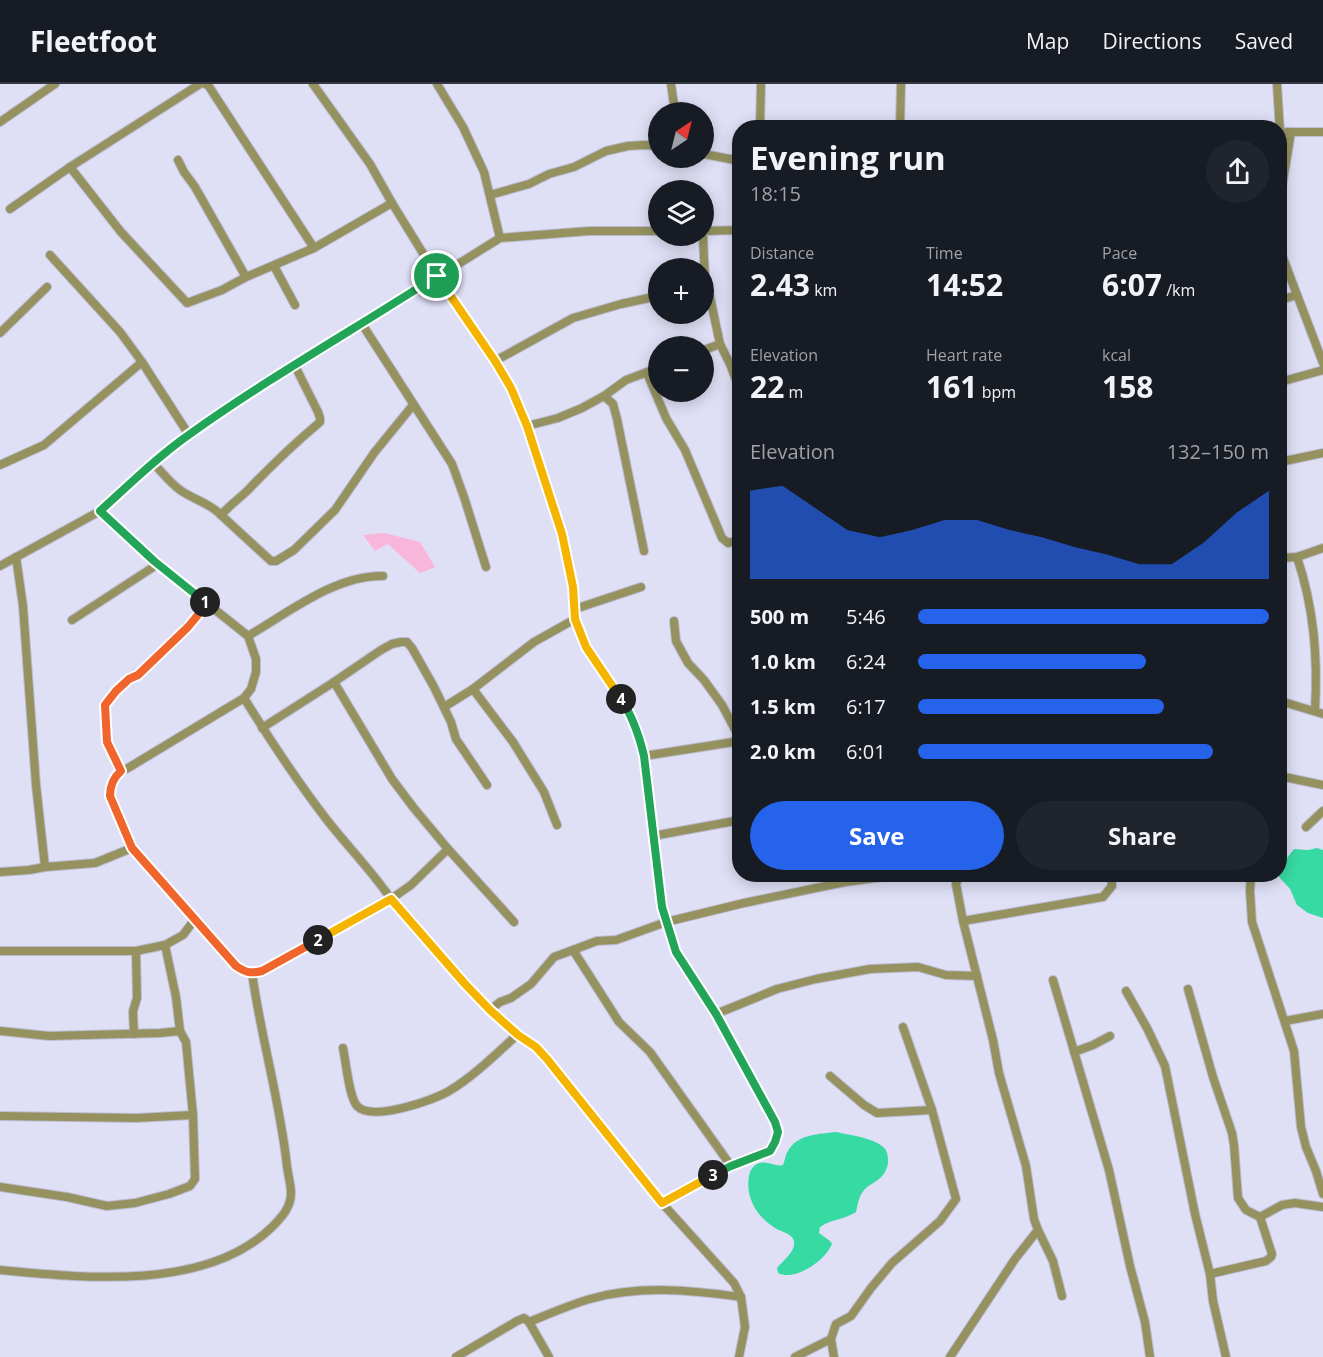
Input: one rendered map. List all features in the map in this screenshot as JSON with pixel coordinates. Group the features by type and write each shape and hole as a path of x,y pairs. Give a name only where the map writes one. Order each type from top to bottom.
{"street":[{"path":"0,122 55,84"},
{"path":"10,209 70,167 200,84"},
{"path":"205,84 208,85 314,248"},
{"path":"313,84 370,164 437,276 511,388 527,426 562,534 573,587 575,619 586,647 623,702 640,738 662,907 676,952 716,1014 775,1122 778,1132 770,1151 731,1166 662,1203"},
{"path":"437,84 463,128 484,172 500,238"},
{"path":"671,84 674,102"},
{"path":"760,120 761,84"},
{"path":"900,120 901,84"},
{"path":"1277,84 1279,120"},
{"path":"1287,132 1323,132"},
{"path":"1287,156 1291,132"},
{"path":"490,195 529,184 549,174 574,167 606,151 628,146 648,145"},
{"path":"714,156 732,159"},
{"path":"178,160 246,277"},
{"path":"70,167 122,232 187,303 222,290 246,277 314,248 392,203"},
{"path":"0,566 100,511 153,463 189,435 294,364 500,238 588,231 648,231"},
{"path":"714,232 732,231"},
{"path":"50,255 120,332 189,435"},
{"path":"274,266 295,305"},
{"path":"1287,268 1323,363"},
{"path":"0,333 47,287"},
{"path":"1287,298 1298,296"},
{"path":"495,361 573,318 648,298"},
{"path":"714,322 720,344 732,369"},
{"path":"362,324 452,464 486,567"},
{"path":"714,346 720,344"},
{"path":"1,462 44,445 142,362"},
{"path":"221,514 320,422 318,412 294,364"},
{"path":"1287,380 1323,370"},
{"path":"527,426 558,418 582,408 626,380 646,373 666,418 685,450 722,538 728,543 732,542"},
{"path":"604,396 613,404 617,419 644,551"},
{"path":"153,463 178,489 197,501 214,507 271,561 276,561 294,550 335,510 374,453 413,405"},
{"path":"1287,461 1323,453"},
{"path":"100,511 158,564 248,636 256,659 256,672 251,688 244,698 121,771 115,776 110,788 110,796 132,848 236,966 252,974 262,971 391,899 411,885 448,849"},
{"path":"1287,558 1297,557 1323,548"},
{"path":"16,557 23,606 36,785 45,867"},
{"path":"1287,703 1319,713 1315,640 1305,580 1297,557"},
{"path":"72,620 158,564"},
{"path":"248,636 297,605 354,579 383,576"},
{"path":"575,609 641,587"},
{"path":"121,771 107,742 105,705 129,679 138,675 176,640 207,604"},
{"path":"444,707 473,689 534,642 575,619"},
{"path":"674,621 676,641 688,663 716,697 732,726"},
{"path":"262,728 381,650 392,644 407,642 434,687 456,739 487,785"},
{"path":"334,682 392,779 448,849 514,922"},
{"path":"473,689 513,742 544,792 557,825"},
{"path":"244,698 262,728 328,822 391,899 490,1010 518,1035 536,1047 547,1059 662,1203 734,1283 741,1297 745,1327 740,1357"},
{"path":"644,756 732,741"},
{"path":"1287,777 1323,785"},
{"path":"1306,827 1323,811"},
{"path":"653,836 732,821"},
{"path":"0,872 95,864 132,848"},
{"path":"490,1010 531,984 554,957 597,941 616,940 666,922 828,882"},
{"path":"957,882 963,921 999,1073 1026,1166 1034,1219 1053,1261 1062,1296"},
{"path":"963,921 1102,897 1112,886 1112,882"},
{"path":"1251,882 1252,922 1294,1051 1301,1127 1323,1194"},
{"path":"0,951 135,951 165,945 183,935 195,919"},
{"path":"0,1187 67,1197 107,1206 135,1203 169,1194 190,1186 195,1179 193,1115 186,1042 180,1031 176,997 165,945"},
{"path":"573,950 619,1022 650,1052 731,1166"},
{"path":"134,1034 133,1011 137,998 135,951"},
{"path":"716,1014 777,989 870,969 918,967 946,975 977,976"},
{"path":"0,1270 76,1277 154,1275 200,1267 233,1254 259,1239 282,1218 290,1204 291,1193 284,1136 252,974"},
{"path":"1053,980 1109,1170 1145,1322 1150,1357"},
{"path":"1188,989 1232,1133 1238,1198 1246,1210 1260,1217 1272,1254 1266,1261 1210,1274"},
{"path":"1126,991 1165,1066 1226,1357"},
{"path":"1285,1021 1323,1014"},
{"path":"834,1357 831,1339 836,1324 851,1316 892,1263 940,1221 956,1199 932,1110 903,1027"},
{"path":"0,1031 49,1036 180,1031"},
{"path":"343,1048 356,1106 376,1112 388,1112 448,1092 518,1035"},
{"path":"1074,1052 1110,1036"},
{"path":"830,1076 877,1113 932,1110"},
{"path":"0,1116 136,1118 193,1115"},
{"path":"1260,1217 1282,1205 1295,1203 1323,1207"},
{"path":"950,1357 1038,1230"},
{"path":"529,1322 590,1299 622,1293 661,1289 741,1297"},
{"path":"456,1357 524,1318 529,1322 549,1357"},
{"path":"795,1357 831,1339"}],"shaded area":[{"path":"384,533 420,542 435,567 420,573 388,544 375,551 363,535"},
{"path":"1317,848 1323,850 1323,918 1308,913 1297,905 1290,889 1284,882 1287,882 1287,858 1294,849"},
{"path":"836,1132 881,1145 887,1154 886,1170 862,1193 856,1212 820,1227 819,1233 832,1244 817,1263 793,1275 778,1273 777,1268 791,1252 794,1241 789,1234 777,1229 763,1218 754,1206 748,1184 750,1172 760,1163 783,1165 792,1145 803,1138"}],"route":[{"path":"437,276 511,388 527,426 562,534 573,587 575,619 586,647 623,702 640,738 662,907 676,952 716,1014 775,1122 778,1132 770,1151 731,1166 662,1203 547,1059 536,1047 518,1035 490,1010 391,899 262,971 252,974 236,966 132,848 110,796 110,788 115,776 121,771 107,742 105,705 129,679 138,675 176,640 207,604 154,561 100,511 153,463 189,435 294,364 437,276"}]}
